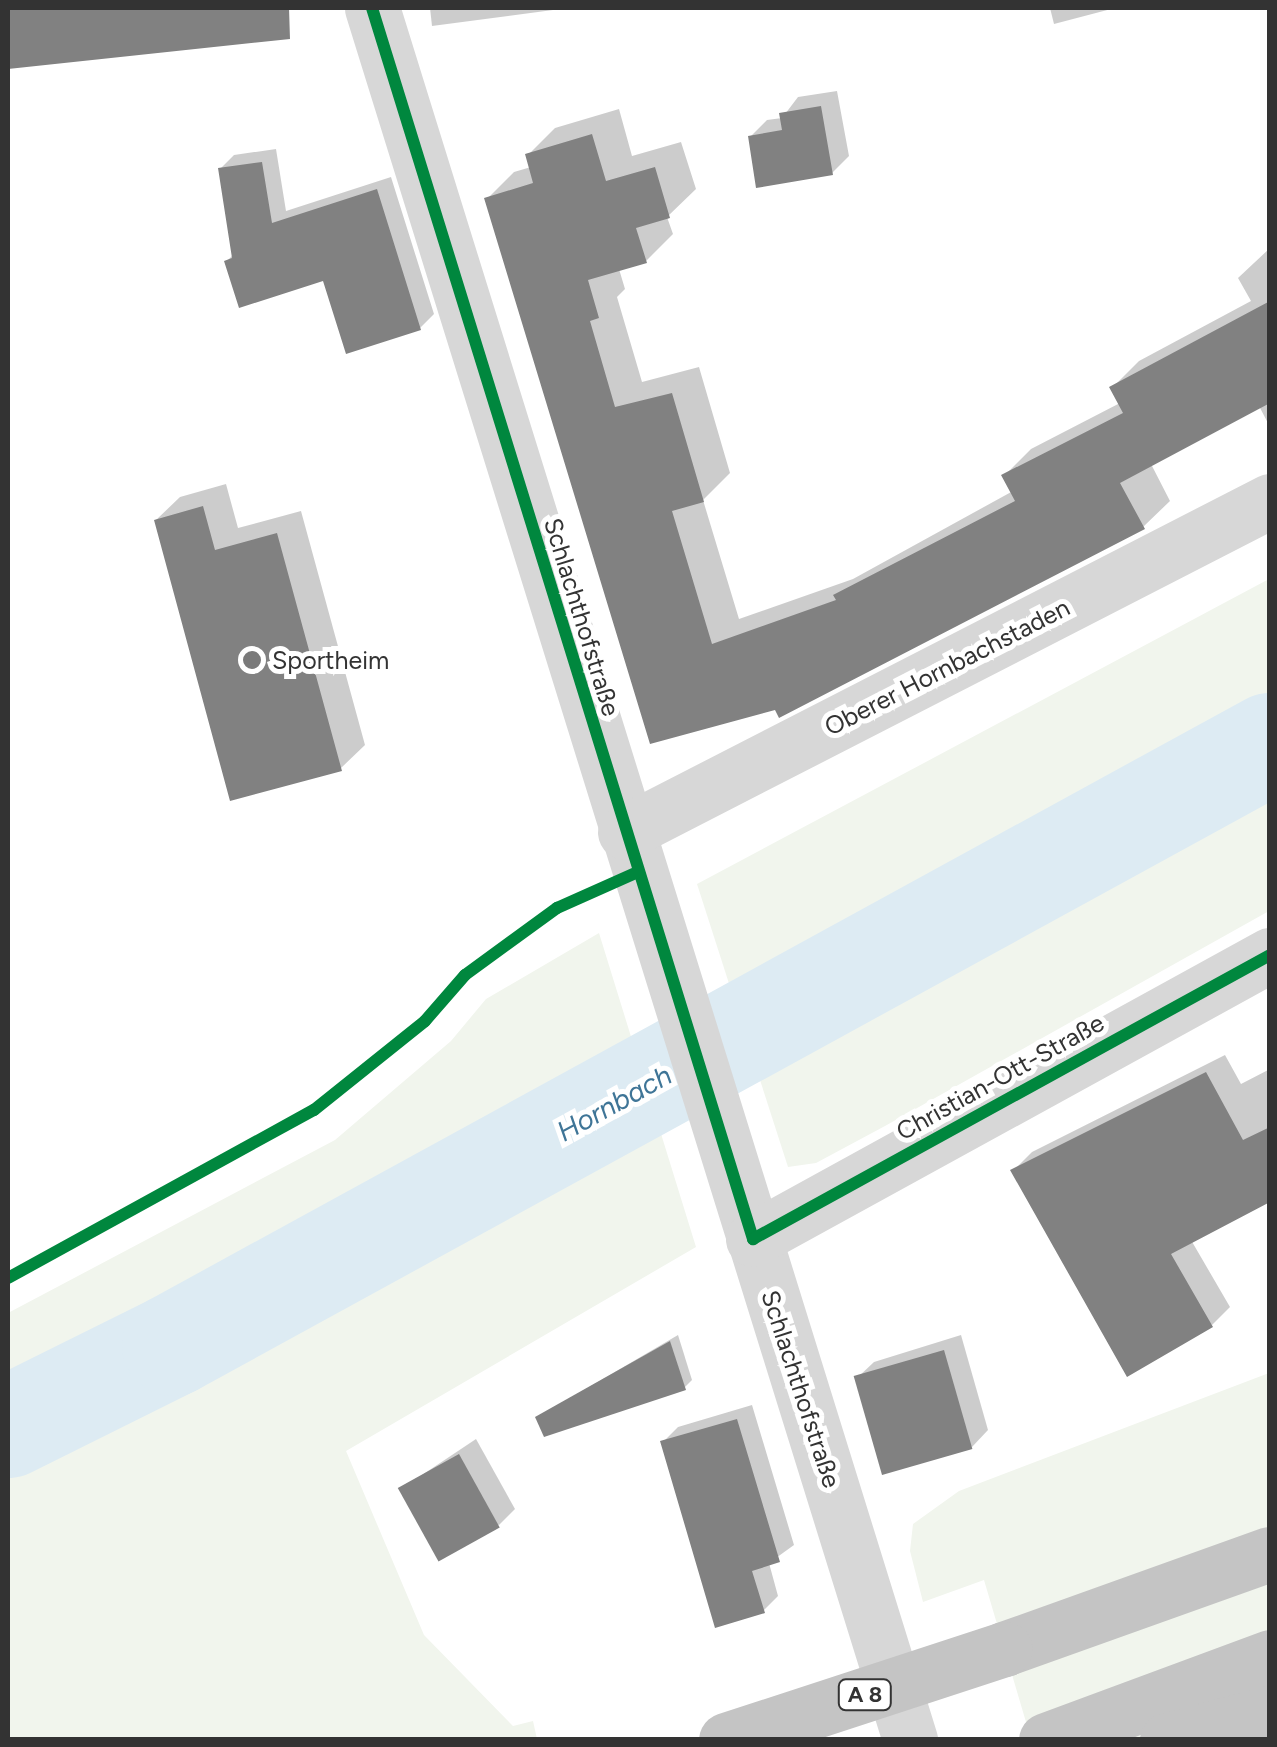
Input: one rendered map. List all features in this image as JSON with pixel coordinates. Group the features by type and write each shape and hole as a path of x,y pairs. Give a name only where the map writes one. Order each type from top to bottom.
{"highway":[{"name":"A 8","path":"726,1740 1004,1649 1270,1554"},
{"path":"1046,1740 1270,1657"},
{"path":"1167,1740 1270,1714"}],"street":[{"name":"Schlachthofstraße","path":"372,8 648,908 910,1740"},
{"name":"Oberer Hornbachstaden","path":"626,832 1270,501"},
{"name":"Christian-Ott-Straße","path":"746,1214 1270,954"}],"shaded area":[{"path":"1269,579 1269,911 816,1163 788,1167 697,884"},
{"path":"599,933 696,1247 346,1451 424,1635 513,1726 533,1721 537,1739 8,1739 8,1313 335,1140 451,1041 486,999"},
{"path":"1269,1373 1269,1739 1031,1739 984,1580 923,1602 910,1551 913,1524 959,1491"}],"building":[{"path":"8,8 289,8 290,39 8,69"},
{"path":"821,106 833,175 756,188 748,136 782,130 779,113"},
{"path":"592,134 606,181 655,167 670,218 636,228 647,263 588,280 599,318 590,321 615,407 672,393 704,502 672,511 712,644 836,600 833,595 1015,501 1001,475 1123,413 1109,387 1270,301 1270,403 1120,483 1145,529 779,718 775,710 650,744 484,198 533,183 525,154"},
{"path":"262,162 272,223 377,189 421,330 346,354 323,281 239,308 224,261 232,258 218,168"},
{"name":"Sportheim","path":"203,506 215,550 277,533 342,771 230,801 154,520"},
{"path":"1206,1072 1243,1140 1270,1127 1270,1202 1171,1254 1213,1327 1127,1377 1010,1170"},
{"path":"670,1341 686,1390 544,1437 535,1417"},
{"path":"944,1350 972,1449 882,1475 854,1376"},
{"path":"737,1419 780,1562 752,1571 765,1613 715,1628 660,1441"},
{"path":"459,1454 500,1527 439,1561 398,1488"}],"waterway":[{"name":"Hornbach","path":"8,1427 173,1345 1270,744"}],"cycle path":[{"path":"372,8 753,1239 1270,955"},
{"path":"8,1278 314,1110 425,1021 465,975 557,908 638,872"}],"place":[{"name":"Sportheim","path":"252,660"}]}
